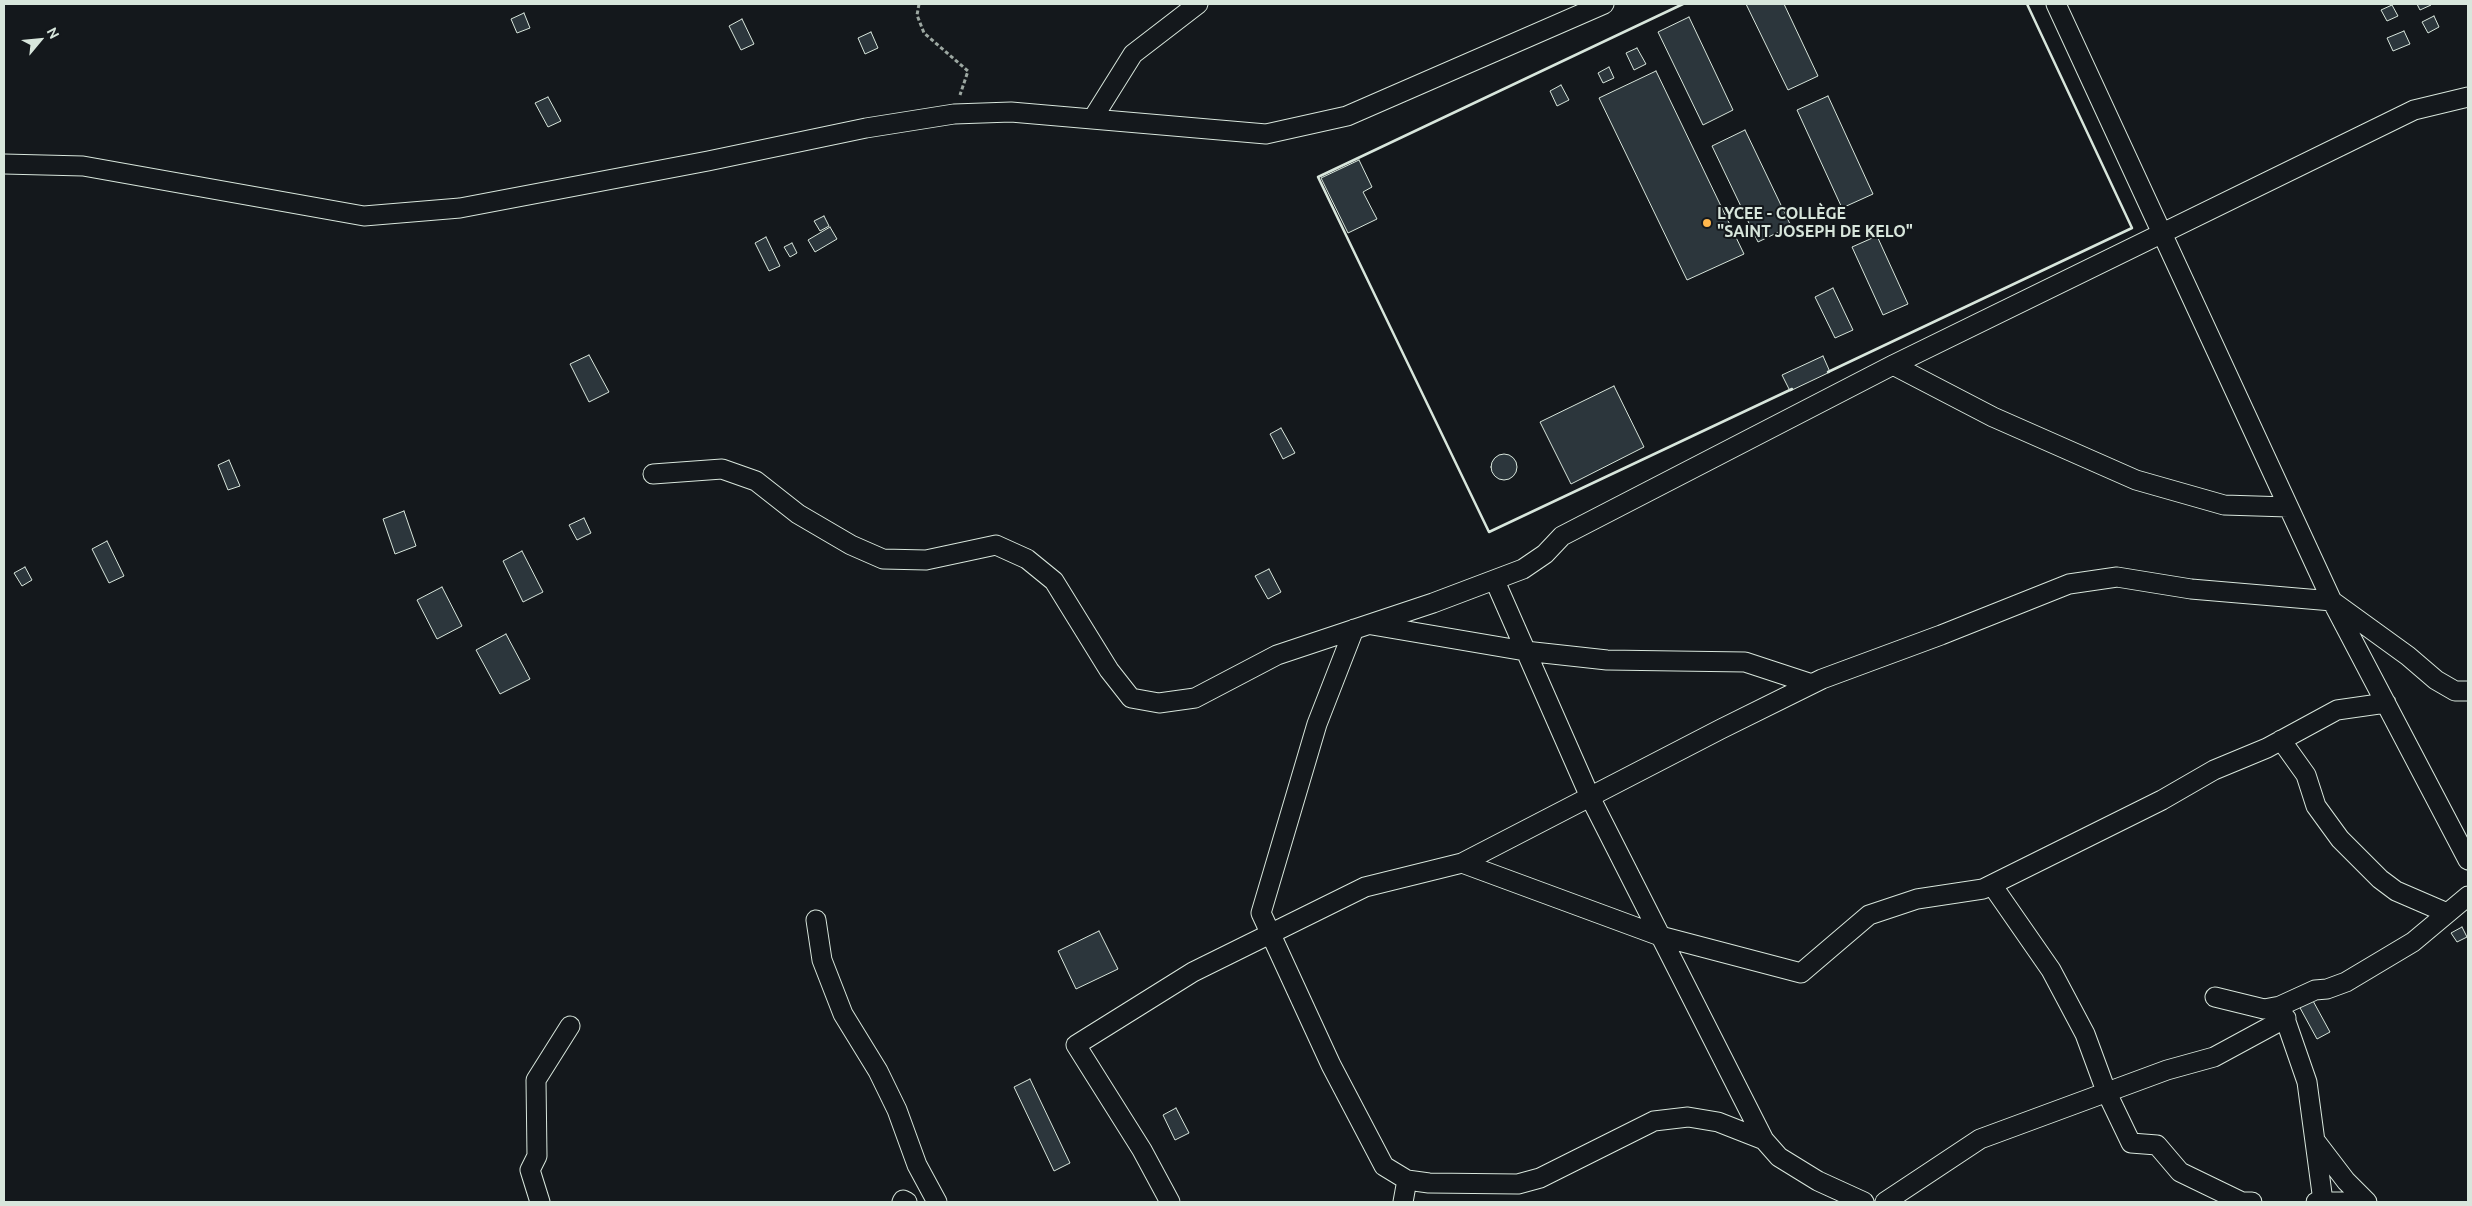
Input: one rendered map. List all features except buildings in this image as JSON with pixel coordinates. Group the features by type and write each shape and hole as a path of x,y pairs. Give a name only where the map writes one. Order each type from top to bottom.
{"street":[{"path":"1093,118 1133,54 1198,4"},
{"path":"4,164 83,166 364,216 460,208 708,161 866,128 954,114 1011,112 1266,134 1347,116 1604,4"},
{"path":"2056,4 2332,601 2468,860"},
{"path":"653,474 722,469 756,481 798,514 851,545 883,559 926,560 996,545 1027,558 1054,581 1109,670 1131,698 1159,703 1194,698 1277,655 1495,581 1523,569 1538,559 1562,536 1893,365 2414,110 2468,97"},
{"path":"1893,365 1993,417 2136,480 2224,505 2288,507"},
{"path":"1170,1202 1142,1150 1076,1044 1193,972 1270,933 1365,887 1462,863 1812,684 2070,584 2117,577 2191,589 2332,601 2408,656 2436,680 2455,691 2468,691"},
{"path":"1495,581 1590,797 1764,1140 1779,1157 1818,1181 1864,1202"},
{"path":"1361,627 1525,652 1607,660 1745,662 1812,684"},
{"path":"1361,627 1317,724 1261,914 1331,1065 1384,1166 1407,1180 1429,1183 1518,1184 1540,1178 1654,1122 1688,1117 1718,1122 1764,1140"},
{"path":"1462,863 1660,936 1801,973 1869,915 1917,899 1983,889 2162,800 2214,770 2282,740 2337,710 2386,703"},
{"path":"2282,740 2306,775 2316,806 2340,839 2380,879 2396,891 2447,913"},
{"path":"1992,885 2051,970 2085,1034 2106,1091 2131,1143 2157,1145 2180,1172 2242,1202 2252,1202"},
{"path":"1885,1202 1980,1138 2106,1091 2167,1070 2214,1057 2283,1012 2303,994 2346,982 2413,942 2468,896"},
{"path":"816,920 822,960 843,1014 878,1071 897,1110 917,1165 937,1202"},
{"path":"2215,997 2283,1012"},
{"path":"2283,1012 2307,1082 2316,1140 2320,1202 2350,1202"},
{"path":"540,1202 530,1170 537,1156 536,1080 570,1026"},
{"path":"2316,1140 2346,1181 2367,1202"},
{"path":"1403,1202 1407,1180"},
{"path":"902,1202 903,1200 907,1202"}],"path":[{"path":"919,4 917,16 924,33 968,71 954,114"}],"wall":[{"path":"1683,4 1318,177 1489,532 1792,389"},
{"path":"1828,372 2132,228 2027,4"}],"place":[{"name":"LYCEE - COLLÈGE \"SAINT JOSEPH DE KELO\"","path":"1707,223"}]}
